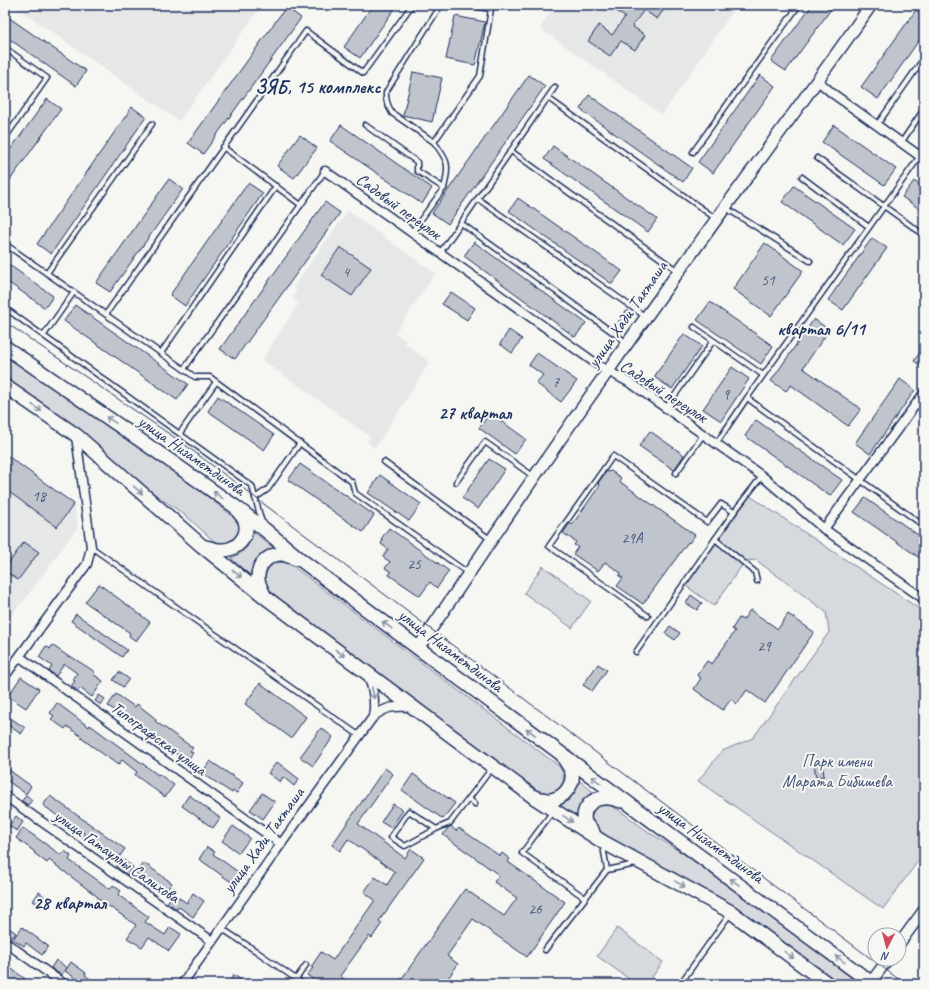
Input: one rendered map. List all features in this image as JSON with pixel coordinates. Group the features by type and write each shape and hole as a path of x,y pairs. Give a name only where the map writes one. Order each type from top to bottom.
{"main road":[{"name":"улица Хади Такташа","path":"418,648 607,371 724,206 818,81 871,5"},
{"name":"улица Низаметдинова","path":"5,347 170,460 237,508 301,560 418,648 872,983"},
{"path":"9,388 76,435 202,546 264,596 536,798 603,842 731,912 828,984"},
{"path":"202,546 221,550 233,549 241,543 245,532 245,521 237,508"},
{"path":"264,596 257,578 264,560 283,554 301,560"},
{"path":"536,798 550,800 561,797 568,789 572,780 571,771 562,755"},
{"path":"603,842 586,824 584,814 588,805 596,799 607,797 626,802"}],"street":[{"path":"818,81 832,93 922,158"},
{"name":"Садовый переулок","path":"325,171 607,371 632,384 762,476 824,529 924,599"},
{"path":"824,529 924,393"},
{"path":"5,676 87,564 91,547 76,435"},
{"name":"Типографская улица","path":"20,657 281,844"},
{"path":"366,672 375,695 375,708 373,716"},
{"path":"373,716 391,706 414,707"},
{"name":"улица Хади Такташа","path":"183,984 221,928 373,716"},
{"name":"улица Гатауллы Салихова","path":"5,796 212,941"},
{"path":"907,933 924,910"},
{"path":"5,942 64,984"},
{"path":"872,983 883,967"}],"lane":[{"path":"106,314 306,30 363,73 412,5"},
{"path":"411,233 444,188 448,165 446,158 434,142 392,113 388,106 386,92 441,5"},
{"path":"464,5 491,9"},
{"path":"434,142 480,76 491,9 494,5"},
{"path":"693,152 799,5"},
{"path":"5,48 47,78 5,138"},
{"path":"877,126 924,58"},
{"path":"440,254 555,88"},
{"path":"548,98 716,219"},
{"path":"901,143 924,109"},
{"path":"47,273 152,124"},
{"path":"365,125 417,162 417,171 444,188"},
{"path":"223,147 301,205"},
{"path":"512,151 678,272"},
{"path":"817,158 924,235"},
{"path":"716,444 763,375 884,206 922,158"},
{"path":"184,369 325,171"},
{"path":"802,177 869,227"},
{"path":"161,352 276,186"},
{"path":"478,199 646,317"},
{"path":"724,206 810,261"},
{"path":"461,223 628,343"},
{"path":"5,244 195,377 210,377 352,482 355,493 469,574"},
{"path":"44,336 74,292"},
{"path":"5,308 252,486 264,529"},
{"path":"694,327 763,375"},
{"path":"666,408 714,341"},
{"path":"180,434 216,382"},
{"path":"5,402 9,388"},
{"path":"747,398 924,526"},
{"path":"676,473 703,434"},
{"path":"456,482 485,442 535,478"},
{"path":"256,498 268,489 300,443"},
{"path":"648,616 549,546 613,456 708,522 721,504 734,512"},
{"path":"384,462 492,541"},
{"path":"636,652 734,512 762,476"},
{"path":"715,539 755,572 757,581"},
{"path":"91,547 360,736"},
{"path":"436,829 409,811 391,837 405,846 436,829 450,824 494,766"},
{"path":"468,799 475,804"},
{"path":"554,809 522,853 585,898"},
{"path":"603,842 607,870"},
{"path":"545,950 607,870 642,863"},
{"path":"680,984 731,912"},
{"path":"221,928 303,984"},
{"path":"296,979 306,965"}],"shaded area":[{"path":"13,5 262,5 179,121"},
{"path":"555,5 737,5 662,115 540,28"},
{"path":"348,211 432,271 436,272 395,333 407,341 405,344 430,362 374,448 367,441 371,437 262,360 299,303 292,298 297,291 293,287"},
{"path":"5,454 74,504 78,527 5,625"}],"green space":[{"path":"5,355 190,483 239,521 239,532 234,540 228,545 216,543 185,515 149,490 83,432 5,378"},
{"name":"Парк имени Марата Бибишева","path":"750,496 924,612 924,853 883,909 698,781 722,751 753,738 829,632 826,612 756,560 745,561 714,606 686,586"},
{"path":"252,531 276,550 252,577 231,558 244,551 250,541"},
{"path":"275,562 288,563 294,567 559,766 563,774 563,781 557,792 554,795 538,794 268,591 265,582 265,575 268,569"},
{"path":"543,566 591,601 572,628 524,593"},
{"path":"576,778 596,794 580,807 577,820 556,807 568,799 574,788"},
{"path":"601,805 611,806 619,810 650,833 692,859 860,984 839,984 743,913 598,833 590,824 590,820 593,811"},
{"path":"617,928 663,962 647,984 636,984 597,956"}],"building":[{"path":"373,5 397,5 360,58 344,47"},
{"path":"607,5 667,5 657,19 644,10 632,26 645,35 635,50 621,41 610,56 588,41 599,25 612,35 625,17"},
{"path":"812,5 834,5 786,71 771,61"},
{"path":"286,7 301,18 203,154 188,143"},
{"path":"916,10 924,15 924,33 878,99 861,87"},
{"path":"5,15 86,71 76,86 5,36"},
{"path":"455,16 485,22 475,65 446,59"},
{"path":"413,72 442,78 432,122 403,115"},
{"path":"529,75 545,86 448,224 432,213"},
{"path":"760,75 775,86 713,173 698,162"},
{"path":"589,95 692,168 683,182 580,109"},
{"path":"47,99 61,109 5,187 5,157"},
{"path":"132,107 146,117 51,254 37,244"},
{"path":"341,125 432,188 422,204 330,141"},
{"path":"834,125 896,169 884,185 822,142"},
{"path":"300,135 317,148 294,178 277,166"},
{"path":"553,146 657,219 648,232 544,159"},
{"path":"169,179 183,189 110,292 96,283"},
{"path":"914,181 924,188 924,212 902,197"},
{"path":"248,183 263,193 185,306 170,295"},
{"path":"794,186 855,229 843,245 782,202"},
{"path":"518,198 622,271 612,284 509,211"},
{"path":"325,202 340,213 235,359 220,349"},
{"path":"872,238 887,248 843,310 828,300"},
{"path":"474,242 586,323 575,337 464,256"},
{"path":"765,243 803,271 771,316 733,289"},
{"path":"340,247 371,268 352,296 321,275"},
{"path":"5,262 53,296 45,308 5,280"},
{"path":"451,292 475,308 467,320 442,304"},
{"path":"710,302 773,346 761,364 697,320"},
{"path":"75,305 188,384 177,400 64,321"},
{"path":"627,310 633,314 624,326 618,322"},
{"path":"814,319 829,330 803,368 861,409 848,426 791,385 786,391 771,381"},
{"path":"509,330 522,339 512,353 500,344"},
{"path":"684,334 702,346 672,389 654,377"},
{"path":"924,347 924,368 914,361"},
{"path":"537,353 577,381 561,402 536,383 543,375 529,365"},
{"path":"732,367 749,379 721,421 703,409"},
{"path":"900,379 915,390 870,454 855,443"},
{"path":"218,396 274,435 264,450 208,411"},
{"path":"490,413 526,439 515,454 479,428"},
{"path":"756,420 842,480 830,496 745,436"},
{"path":"650,431 684,455 674,470 639,446"},
{"path":"5,454 74,504 57,527 5,489"},
{"path":"489,459 505,469 478,509 462,498"},
{"path":"300,464 374,515 363,532 288,480"},
{"path":"611,471 621,478 619,481 695,535 689,543 688,542 643,604 617,586 623,578 619,576 621,573 605,562 598,571 573,554 578,547 574,545 576,542 563,533 570,523 572,525 600,485 598,483 606,472"},
{"path":"380,475 421,504 409,521 368,493"},
{"path":"865,498 924,539 924,561 854,512"},
{"path":"389,528 449,571 437,588 430,582 420,596 389,575 391,572 385,568 390,562 383,557 388,549 381,544 383,540 381,539"},
{"path":"24,542 39,552 18,580 5,571 5,568"},
{"path":"99,584 150,622 136,641 129,636 130,633 85,602"},
{"path":"691,595 702,603 697,610 686,603"},
{"path":"750,610 778,629 788,614 814,632 765,703 747,690 737,704 731,699 723,710 694,689 701,678 697,675 707,661 712,664 735,631 732,629 739,618 743,620"},
{"path":"76,614 127,650 122,657 71,621"},
{"path":"670,626 680,633 675,640 665,633"},
{"path":"52,645 95,672 93,674 103,681 92,697 80,688 78,691 71,686 75,681 73,680 77,673 64,664 56,676 49,671 52,666 39,657 46,646 50,649"},
{"path":"598,664 607,670 592,691 583,685"},
{"path":"119,672 129,679 123,687 113,680"},
{"path":"21,677 39,689 26,708 8,696"},
{"path":"260,683 306,717 291,738 245,704"},
{"path":"116,694 135,707 137,704 156,719 155,721 193,748 190,751 193,753 188,759 185,757 184,759 160,743 161,741 147,731 108,706"},
{"path":"99,695 105,699 101,705 95,701"},
{"path":"57,703 89,727 90,725 174,785 165,797 135,775 137,772 122,760 118,765 67,726 65,729 51,719 54,716 50,713"},
{"path":"5,714 25,728 21,734 5,723"},
{"path":"321,728 333,737 313,766 300,757"},
{"path":"210,761 243,783 237,793 233,791 232,793 202,773"},
{"path":"277,762 299,779 294,786 283,777 280,782 268,773"},
{"path":"822,763 824,776 816,777 814,764"},
{"path":"385,768 393,774 358,824 405,858 411,849 424,858 379,921 382,923 372,938 369,936 340,976 351,984 320,984 307,975 313,968 311,967 321,952 333,960 375,900 364,892 375,877 387,885 395,872 348,839 340,851 332,845"},
{"path":"9,770 31,786 26,794 5,779 5,776"},
{"path":"413,774 455,803 443,819 402,790"},
{"path":"262,793 275,802 263,819 250,810"},
{"path":"26,795 32,800 28,805 22,801"},
{"path":"189,795 220,818 213,828 182,806"},
{"path":"50,796 125,849 117,860 82,837 84,833 70,822 68,824 43,805"},
{"path":"393,804 403,810 391,828 381,822"},
{"path":"16,816 23,822 17,831 9,826"},
{"path":"233,826 250,838 239,853 222,841"},
{"path":"451,826 456,831 459,828 500,856 502,853 510,859 508,862 565,902 527,957 473,919 447,956 458,964 444,984 398,984 465,889 504,916 517,898 494,882 499,875 443,835"},
{"path":"23,828 61,855 65,851 71,856 69,860 110,889 113,885 121,891 118,895 149,917 145,922 165,935 170,927 181,934 169,951 149,937 142,947 127,938 136,925 97,898 98,897 49,860 47,863 16,838"},
{"path":"207,847 215,852 213,854 241,874 234,884 199,859"},
{"path":"122,859 133,867 127,875 116,867"},
{"path":"144,863 172,883 165,893 136,873"},
{"path":"39,892 45,897 39,905 33,901"},
{"path":"193,893 204,901 193,917 179,907 177,909 167,903 173,894 187,903"},
{"path":"5,925 16,933 11,940 5,936"},
{"path":"22,927 48,946 42,955 26,943 24,946 13,939"},
{"path":"56,960 67,968 61,975 51,968"},
{"path":"71,962 86,973 85,975 97,984 84,984 65,971"},
{"path":"5,964 32,984 14,984 5,977"},
{"path":"234,975 247,984 228,984"}],"tram line":[{"path":"5,322 181,442 905,984"}],"district":[{"name":"ЗЯБ, 15 комплекс","path":"318,86"},
{"name":"квартал 6/11","path":"821,329"},
{"name":"27 квартал","path":"475,413"},
{"name":"28 квартал","path":"70,903"}]}
